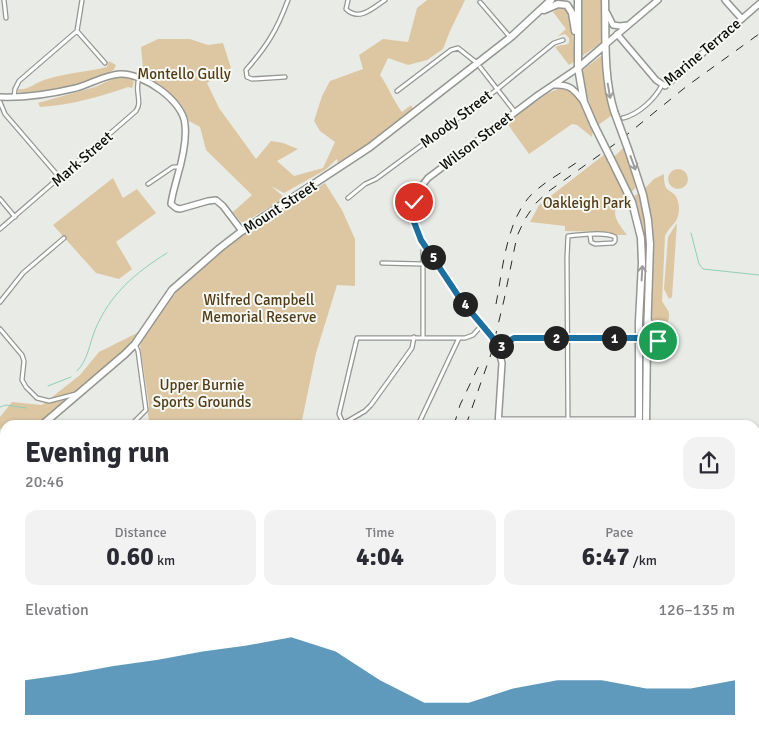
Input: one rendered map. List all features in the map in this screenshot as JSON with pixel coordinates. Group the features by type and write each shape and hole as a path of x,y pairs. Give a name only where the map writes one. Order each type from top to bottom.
{"highway":[{"name":"Mount Street","path":"540,12 551,0"},
{"name":"Mount Street","path":"48,420 120,359 135,344 172,290 220,248 242,231 370,148 479,65 556,0"},
{"path":"578,0 578,68 584,102 632,202 642,250 643,338 639,420"},
{"path":"605,0 608,86 614,111 644,195 648,220 650,244 648,310 643,338 646,359 646,420"},
{"path":"540,12 558,4 569,6 573,15 578,55"},
{"name":"Wilson Street","path":"578,68 606,44"}],"street":[{"path":"4,0 6,18"},
{"path":"14,97 15,89 19,82 76,31 82,0"},
{"path":"285,77 252,79 247,77 246,70 262,52 276,30 288,0"},
{"path":"347,0 346,9 352,14 357,15 369,11 385,0"},
{"name":"Wilson Street","path":"606,44 658,0"},
{"path":"725,0 742,19"},
{"path":"480,2 511,37"},
{"name":"Marine Terrace","path":"623,118 634,114 654,97 665,84 759,4"},
{"path":"605,8 612,24 620,26 629,25"},
{"path":"76,31 104,63"},
{"path":"617,34 665,84 654,97"},
{"name":"Moody Street","path":"348,198 497,89 554,43 564,40"},
{"path":"397,91 451,50 458,48 479,65 515,112"},
{"name":"Wilson Street","path":"498,348 492,337 461,300 416,230 412,214 416,197 420,187 433,173 578,68"},
{"path":"0,97 49,94 120,74 139,78 156,87 182,111 186,125 180,167 171,204 174,207 180,208 216,200 223,206 242,231"},
{"name":"Mark Street","path":"0,229 136,111 139,104 136,86 139,78"},
{"path":"553,85 567,85 584,102"},
{"path":"0,102 5,114 60,178"},
{"path":"148,184 173,168 180,167"},
{"path":"0,199 15,216"},
{"path":"568,419 568,236 590,234 615,237 613,243 600,244 592,242 590,234"},
{"path":"0,302 23,273 64,238"},
{"path":"423,337 422,264 423,250 426,247"},
{"path":"382,263 422,264"},
{"path":"648,310 649,320 654,330 664,337"},
{"path":"341,420 339,414 357,338 470,337 482,326"},
{"path":"0,329 22,355 24,361 22,380 26,387 38,398 49,400 77,394"},
{"path":"349,420 365,411 371,405 412,348 414,337"},
{"path":"646,359 652,347 664,337"},
{"path":"498,420 502,363 498,348 514,338 671,337"},
{"path":"420,420 458,338"},
{"path":"135,344 138,351 146,410 136,420"},
{"path":"545,420 592,420"}],"green space":[{"name":"Montello Gully","path":"427,0 465,0 443,49 427,60 408,65 388,58 380,75 402,112 411,105 413,109 369,144 338,163 337,159 325,170 284,193 271,186 285,198 245,222 241,222 233,212 252,195 206,150 200,127 189,121 179,102 146,78 145,70 143,69 141,47 158,39 190,39 208,45 223,43 231,68 207,83 219,108 256,159 271,141 298,149 277,161 294,176 323,168 335,142 320,131 314,121 322,96 330,81 363,69 359,55 383,39 408,42 417,8"},
{"path":"582,0 602,0 602,42 581,57 580,56"},
{"path":"560,7 566,7 571,13 575,61 569,65 555,47 569,43 569,38 565,34 558,36 566,29 553,12"},
{"path":"601,56 603,80 612,115 597,126 583,83 583,70"},
{"path":"109,61 116,65 113,70 104,76 80,85 38,93 18,92 18,89 28,88 41,81 107,67"},
{"path":"121,77 131,78 134,82 132,88 128,87 96,97 63,104 40,107 38,103 95,87"},
{"path":"565,86 575,94 593,130 592,137 577,125 572,124 529,154 506,122 546,94"},
{"path":"624,147 638,186 631,192 614,157"},
{"name":"Oakleigh Park","path":"605,154 626,195 617,206 615,215 627,235 614,235 609,232 565,231 565,226 530,222 539,205"},
{"path":"674,169 682,169 688,175 688,183 682,189 674,189 668,183 668,175"},
{"path":"664,174 665,186 676,196 679,210 677,219 665,236 662,301 668,310 669,318 666,327 660,331 654,325 652,319 652,251 644,189 654,179"},
{"path":"113,178 123,198 137,189 156,213 116,242 132,269 119,279 96,273 53,225"},
{"name":"Wilfred Campbell Memorial Reserve","path":"325,183 342,210 355,239 355,286 337,285 316,353 302,420 149,420 149,405 140,346 144,335 171,298 190,278 232,243"},
{"path":"640,192 645,212 647,237 643,329 645,255 643,237 633,197"},
{"path":"677,223 672,297 669,299 664,289 668,237"},
{"path":"145,329 135,344 48,420 0,420 0,417 12,402 42,405 80,375 99,352"}],"waterway":[{"path":"691,233 699,264 703,269 759,275"},
{"path":"77,371 86,357 101,317 116,295 144,268 167,253"},
{"path":"48,386 71,377"},
{"path":"0,407 6,405 26,408"}],"railway":[{"path":"468,420 491,354 517,236 535,204 549,191 619,141 687,86 759,34"},
{"path":"496,304 511,230 524,204 539,188 583,158"},
{"path":"456,420 460,405 482,359"}],"route":[{"path":"414,202 412,214 421,240 461,300 492,337 498,348 514,338 664,337 658,341"}],"park label":[{"name":"Upper Burnie Sports Grounds","path":"202,394"}]}
